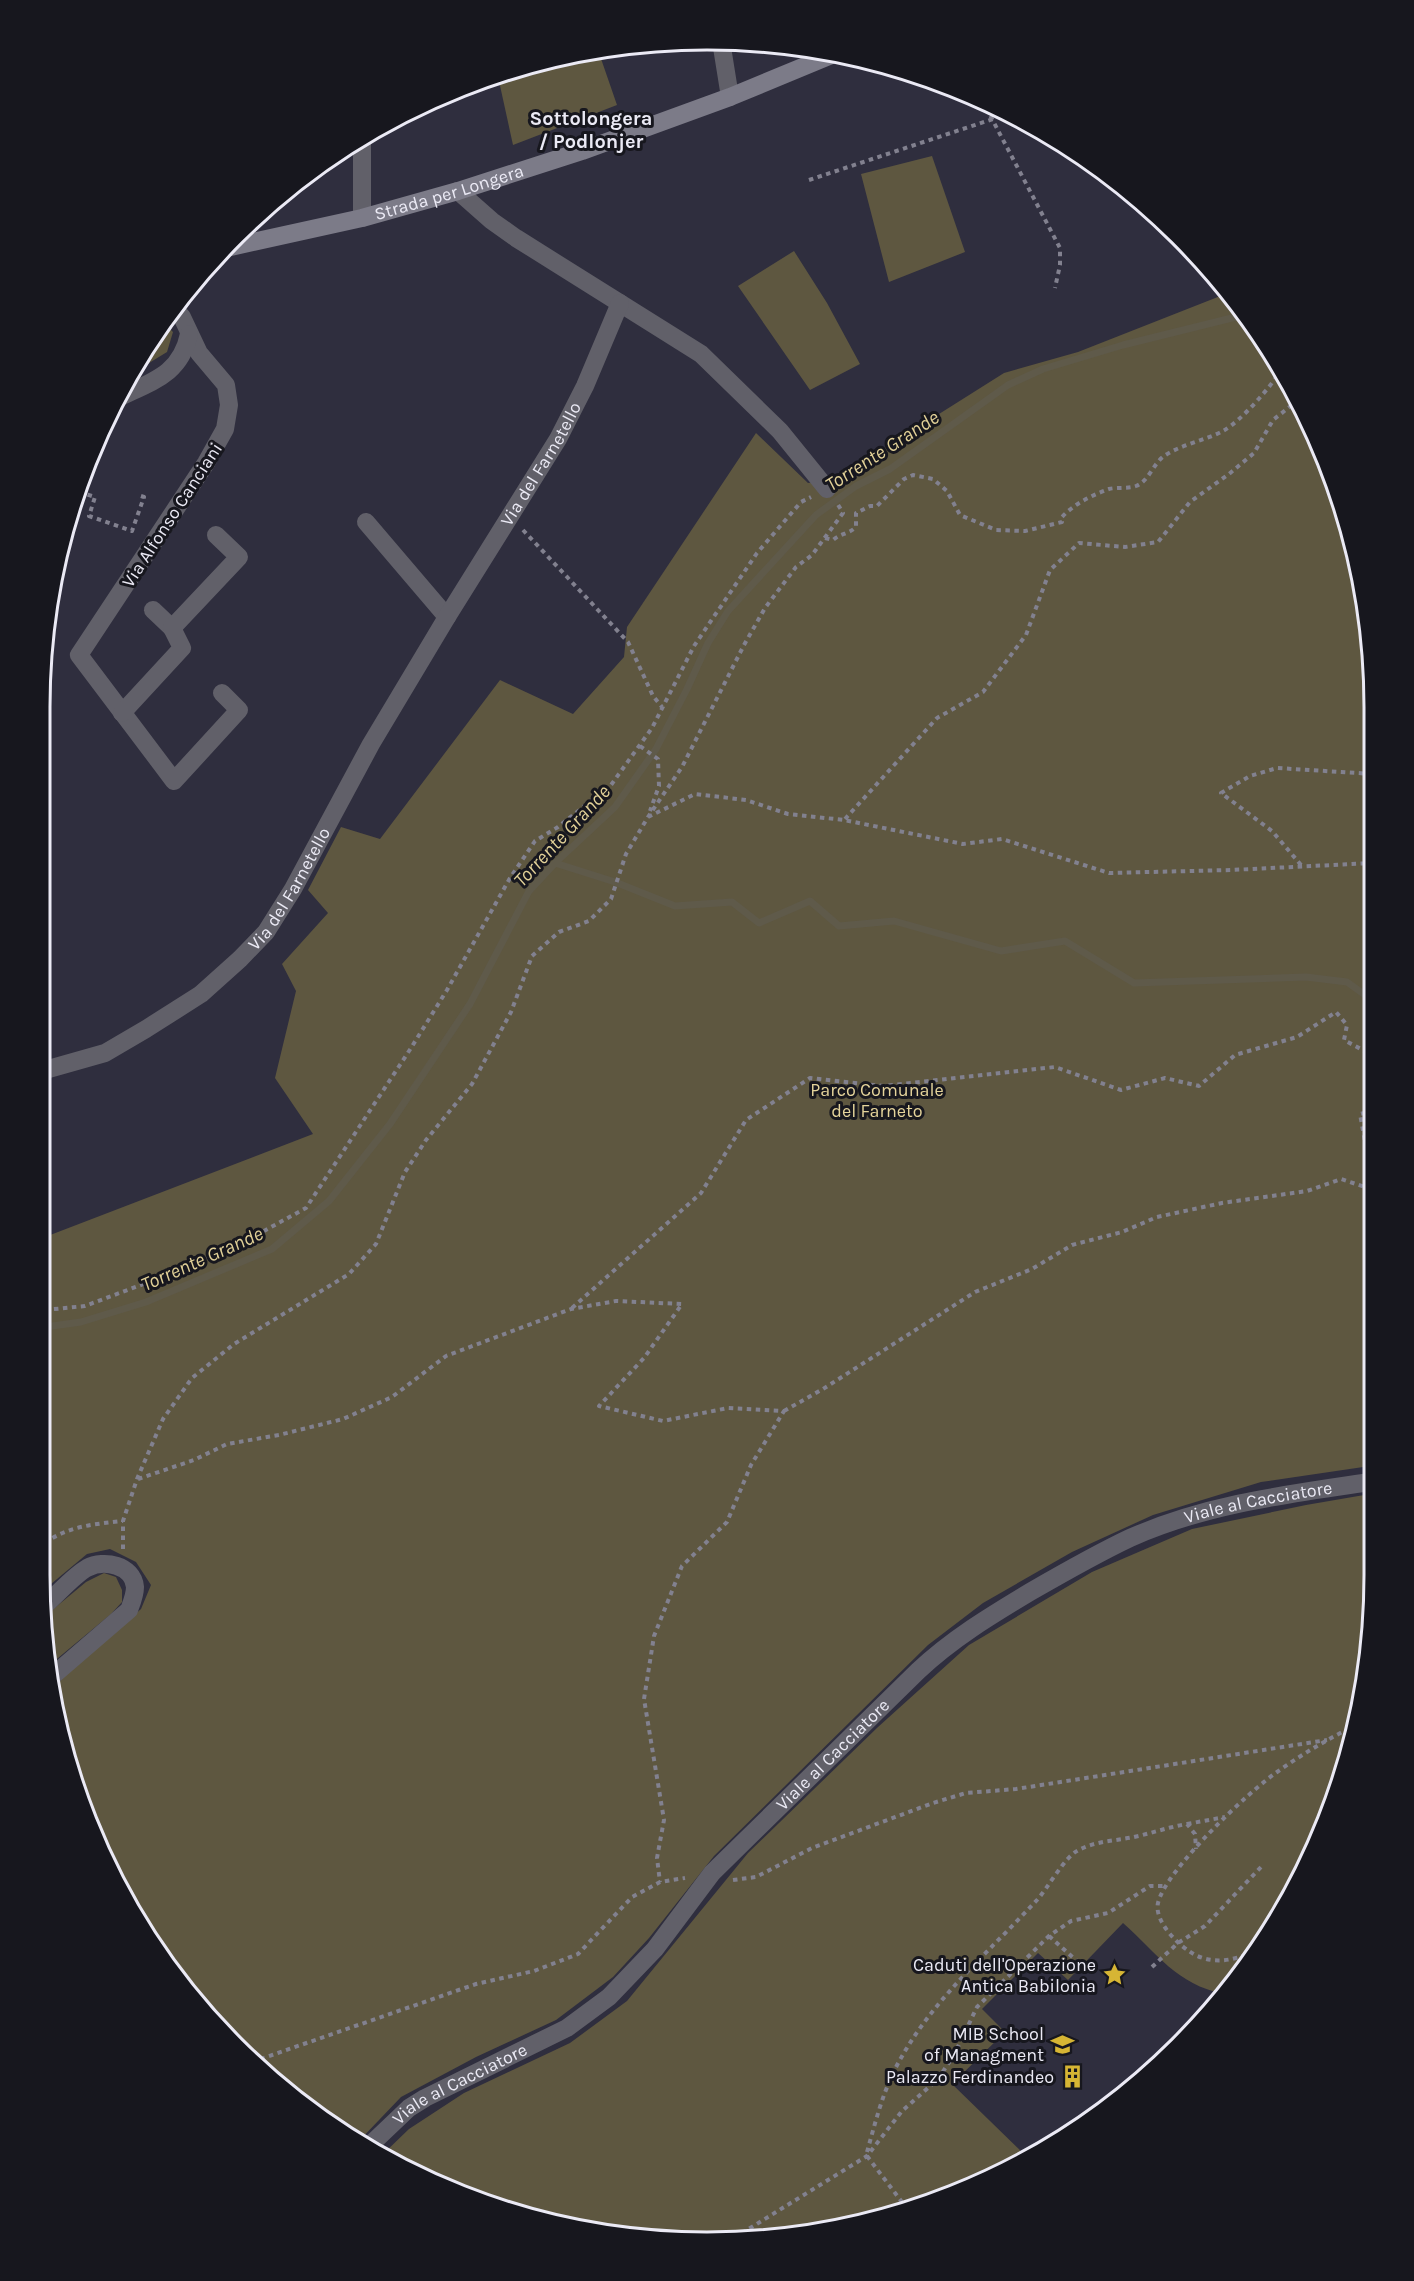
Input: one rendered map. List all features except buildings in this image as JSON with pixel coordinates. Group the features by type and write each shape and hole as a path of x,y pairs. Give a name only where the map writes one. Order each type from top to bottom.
{"street":[{"path":"723,50 730,97"},
{"name":"Strada per Longera","path":"239,245 362,218 458,191 582,151 730,97 820,60"},
{"path":"362,148 362,218"},
{"path":"458,191 492,221 516,238 701,354 780,431 826,489"},
{"name":"Via del Farnetello","path":"50,1069 105,1053 146,1029 201,994 266,932 292,889 370,744 562,430 585,386 620,303"},
{"name":"Via Alfonso Canciani","path":"180,314 199,353 226,385 230,405 223,435 79,655 174,781 239,710 222,693"},
{"path":"130,392 175,368 185,351 189,334"},
{"path":"366,522 447,617"},
{"path":"122,713 182,648 172,628 239,557 216,535"},
{"name":"Via Alfonso Canciani","path":"153,610 172,628"},
{"name":"Viale al Cacciatore","path":"374,2141 409,2108 425,2098 550,2037 595,2009 621,1986 655,1949 712,1873 943,1648 969,1629 1087,1559 1163,1526 1246,1502 1364,1483"},
{"path":"51,1600 86,1569 111,1564 120,1567 131,1577 135,1585 135,1595 129,1610 57,1672"}],"path":[{"path":"990,113 1060,249 1060,265 1055,288"},
{"path":"808,180 993,119"},
{"path":"825,538 833,540 850,533 856,527 856,513 870,506 877,506 904,479 913,476 933,479 947,491 960,515 996,530 1025,531 1055,525 1062,522 1062,517 1068,510 1083,501 1110,489 1136,486 1145,480 1162,457 1222,431 1239,420 1275,376"},
{"path":"844,820 937,718 983,692 1026,634 1050,570 1079,543 1125,547 1158,542 1190,502 1254,453 1273,420 1291,406"},
{"path":"50,1310 85,1306 186,1268 306,1208 411,1048 447,990 510,878 535,841 558,827 611,785 640,746 694,646 757,553 801,502 826,489"},
{"path":"85,494 95,497 89,516 132,531 144,497 138,495"},
{"path":"120,1567 124,1540 123,1521 137,1479 163,1419 192,1378 234,1344 349,1274 376,1245 405,1172 426,1140 472,1084 511,1012 532,956 560,932 589,921 611,899 626,854 682,767 765,608 796,567 812,555 825,538 843,513 841,508"},
{"path":"510,517 628,642 653,696 662,707"},
{"path":"640,746 658,759 659,786 648,817"},
{"path":"1301,865 1272,831 1221,793 1250,776 1277,768 1364,773"},
{"path":"648,817 695,794 746,800 788,814 844,820 963,844 1002,840 1109,873 1364,863"},
{"path":"571,1309 701,1193 746,1120 810,1078 883,1086 1054,1066 1121,1090 1165,1078 1199,1086 1235,1055 1298,1037 1336,1012 1347,1025 1344,1040 1364,1051"},
{"path":"1364,1113 1360,1114 1364,1136"},
{"path":"660,1882 657,1858 664,1821 644,1699 654,1636 682,1566 727,1522 752,1464 784,1411 842,1377 975,1292 1032,1269 1072,1245 1122,1232 1157,1217 1222,1203 1307,1191 1341,1179 1364,1187"},
{"path":"137,1479 194,1460 226,1444 279,1435 343,1419 392,1397 446,1356 571,1309 616,1301 682,1304 644,1358 599,1406 663,1421 728,1408 784,1411"},
{"path":"50,1540 58,1534 88,1525 123,1521"},
{"path":"1243,1955 1220,1962 1191,1953 1178,1943 1161,1920 1157,1905 1165,1886 1179,1865 1226,1817 1275,1773 1345,1731"},
{"path":"263,2058 476,1984 534,1971 578,1954 632,1897 660,1882 712,1873 734,1880 756,1877 812,1848 966,1793 1016,1789 1327,1740"},
{"path":"867,2156 878,2112 900,2059 925,2020 958,1981 1039,1898 1076,1851 1107,1840 1133,1837 1167,1827 1226,1817"},
{"path":"1187,1824 1195,1834 1196,1849"},
{"path":"1152,1967 1178,1943 1205,1926 1262,1866"},
{"path":"748,2230 867,2156 902,2110 938,2079 954,2055 977,2007 1049,1936 1071,1921 1107,1913 1150,1886 1165,1886"},
{"path":"1049,1936 1089,1972"},
{"path":"867,2156 902,2202"}],"green space":[{"path":"601,58 617,105 513,145 499,83 537,72"},
{"path":"932,156 965,252 889,282 861,174"},
{"path":"794,251 827,303 860,364 810,390 738,286"},
{"name":"Parco Comunale del Farneto","path":"1220,296 1254,342 1297,416 1330,496 1342,537 1359,621 1363,664 1364,1467 1261,1482 1153,1515 1072,1552 983,1603 928,1645 714,1856 649,1938 613,1977 556,2020 476,2057 401,2097 365,2135 307,2096 273,2068 242,2039 185,1974 160,1939 117,1865 84,1785 72,1744 59,1681 141,1609 151,1585 136,1562 110,1549 87,1554 50,1585 50,1235 313,1134 275,1078 296,991 282,964 328,913 308,890 341,827 380,839 500,680 573,714 624,657 627,627 756,433 808,483 836,479 1004,373 1078,352"},
{"path":"170,329 173,332 167,352 146,365"},
{"path":"1364,1495 1363,1617 1359,1660 1342,1744 1330,1785 1297,1865 1254,1939 1215,1991 1180,1975 1123,1923 1068,1980 1038,1953 982,2009 1005,2032 952,2084 1021,2151 959,2181 918,2197 877,2209 793,2226 707,2232 621,2226 537,2209 496,2197 455,2181 388,2149 409,2129 464,2093 570,2043 627,2001 748,1853 878,1727 969,1645 1092,1572 1192,1529"},
{"path":"104,1573 116,1577 122,1590 122,1602 111,1614 55,1660 51,1611 86,1582"}],"waterway":[{"name":"Torrente Grande","path":"50,1326 81,1322 146,1302 272,1249 329,1201 390,1124 470,1004 529,891 555,863 615,807 656,749 708,643 728,611 816,515 856,486 890,469 1008,385 1043,369 1123,345 1236,317"},
{"path":"555,863 615,882 675,906 732,902 759,923 810,901 839,926 894,921 1001,951 1065,941 1134,983 1306,977 1347,982 1364,994"}],"place":[{"name":"Caduti dell'Operazione Antica Babilonia","path":"1114,1975"},
{"name":"MIB School of Managment","path":"1062,2044"},
{"name":"Palazzo Ferdinandeo","path":"1072,2077"}],"district":[{"name":"Sottolongera / Podlonjer","path":"591,130"}]}
